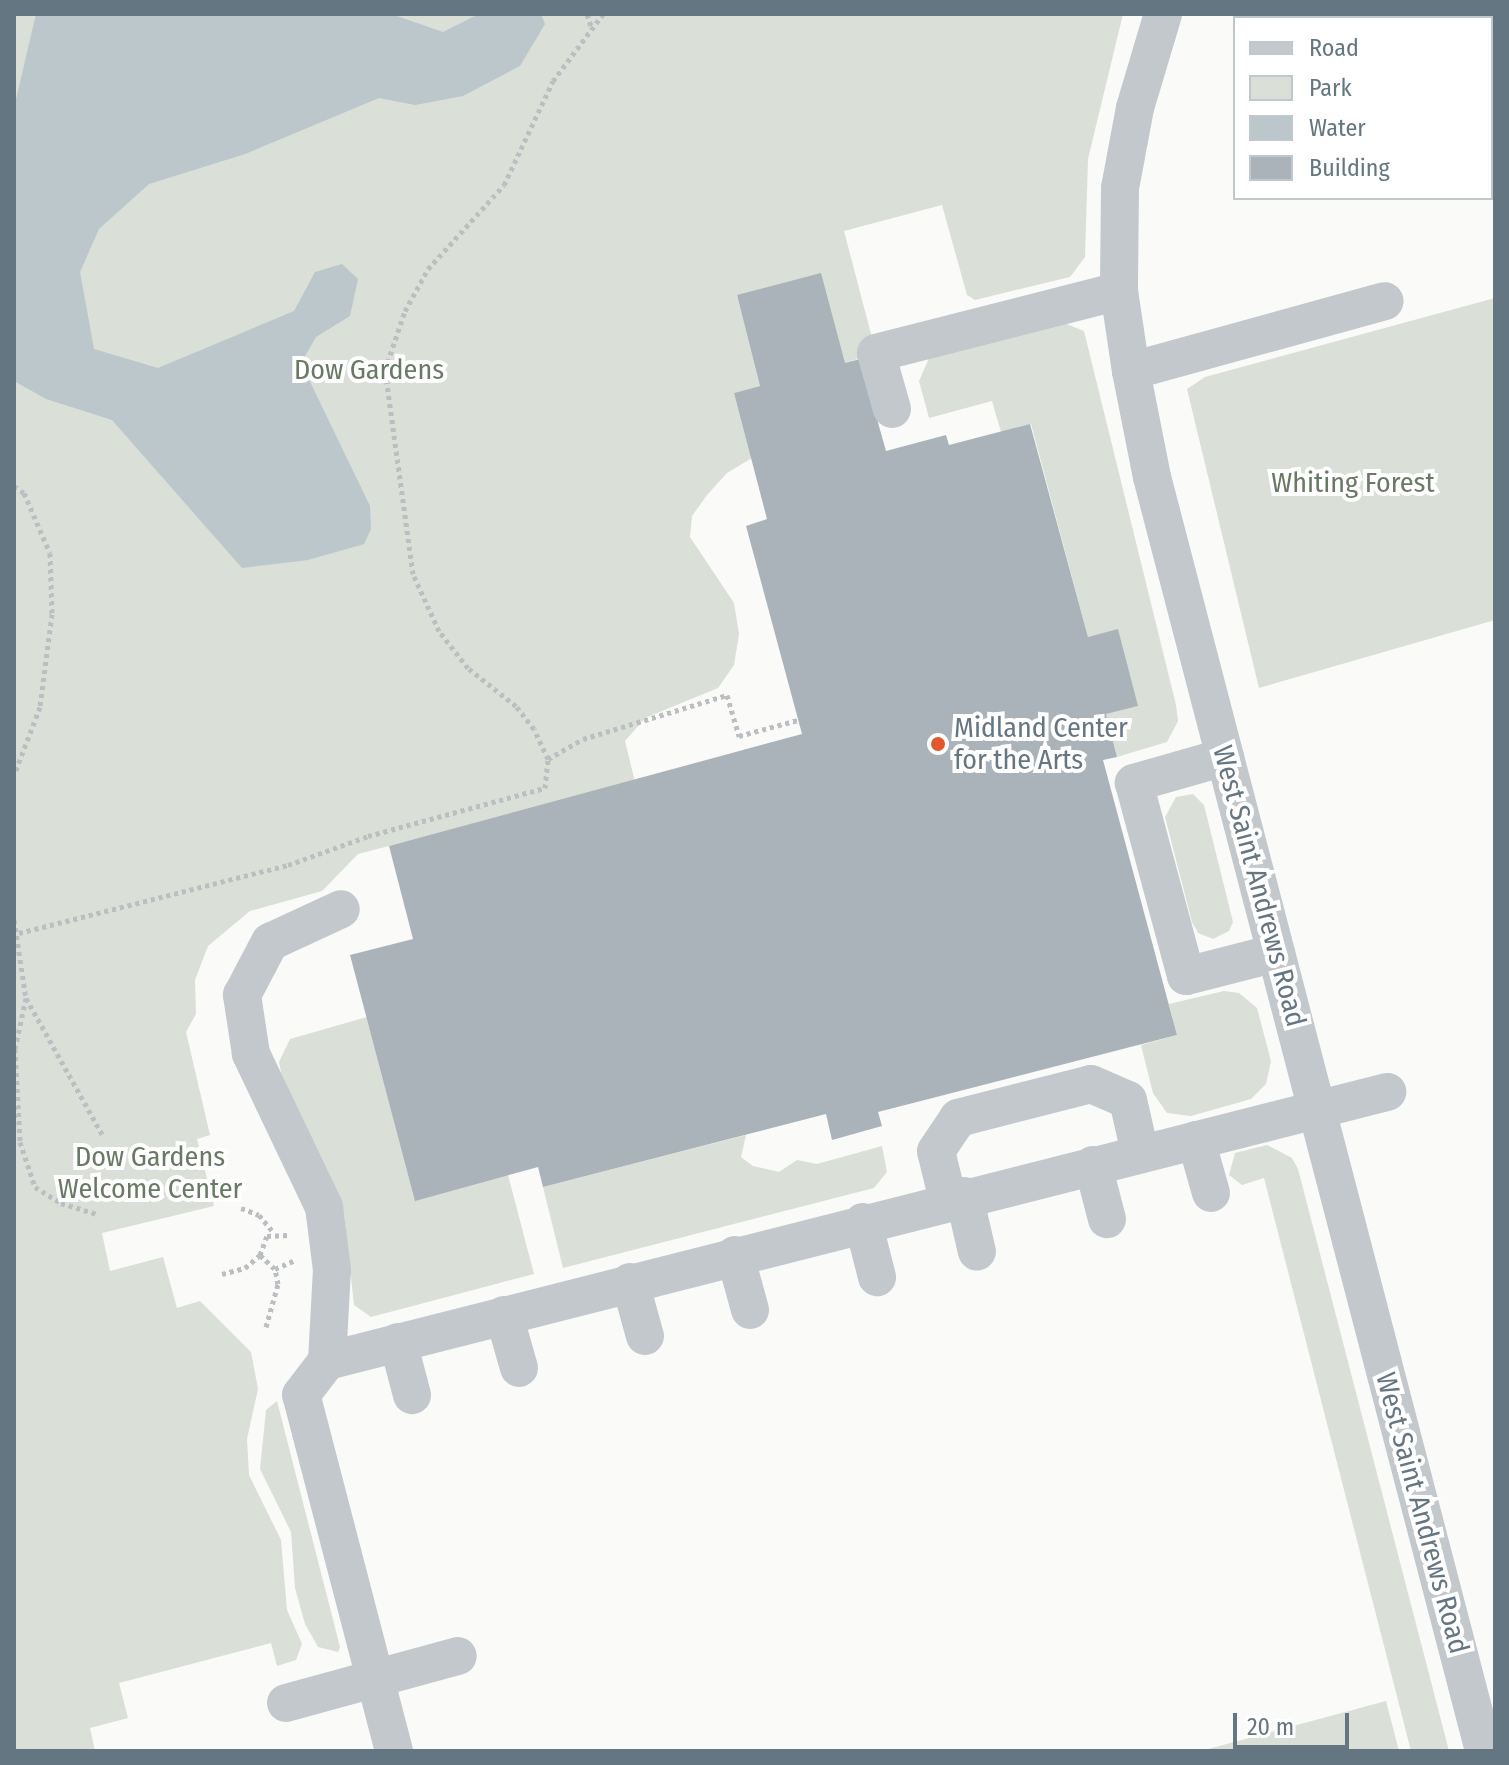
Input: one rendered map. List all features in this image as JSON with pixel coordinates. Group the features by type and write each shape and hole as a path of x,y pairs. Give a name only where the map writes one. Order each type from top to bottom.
{"street":[{"name":"West Saint Andrews Road","path":"1163,14 1135,108 1120,188 1119,291 1131,371 1152,477 1484,1751"},
{"path":"892,409 876,353 1119,291"},
{"path":"1131,371 1385,301"},
{"path":"1225,757 1134,783 1186,976 1276,953"},
{"path":"341,909 270,942 242,995 251,1054 324,1207 332,1270 327,1361 301,1395 394,1751"},
{"path":"977,1252 936,1151 958,1118 1091,1084 1128,1100 1140,1153"},
{"path":"327,1361 956,1198 1387,1092"},
{"path":"1196,1140 1211,1193"},
{"path":"1093,1165 1107,1219"},
{"path":"863,1222 877,1277"},
{"path":"735,1255 750,1310"},
{"path":"630,1282 645,1336"},
{"path":"504,1315 519,1368"},
{"path":"398,1342 412,1395"},
{"path":"286,1703 458,1656"}],"path":[{"path":"587,14 591,26"},
{"path":"19,933 288,865 368,836 545,788 548,759 516,706 468,668 439,631 413,574 385,370 405,311 428,269 504,185 553,81 591,26 603,14"},
{"path":"14,486 24,493 50,553 52,614 40,707 14,775"},
{"path":"548,759 583,739 727,695 739,736 798,720"},
{"path":"14,920 19,933 26,998 14,1048 20,1142 35,1187 61,1203 97,1214"},
{"path":"26,998 103,1136"},
{"path":"241,1208 259,1215 274,1233 295,1242"},
{"path":"222,1274 245,1268 260,1255 262,1241 274,1233"},
{"path":"275,1269 291,1265 297,1250"},
{"path":"260,1255 275,1269 278,1284 266,1327"}],"green space":[{"name":"Dow Gardens","path":"14,14 1123,14 1088,159 1085,257 1070,277 975,300 967,295 942,205 844,231 876,353 845,363 737,295 760,386 734,393 752,458 727,473 707,495 692,516 690,537 734,603 739,634 734,665 718,688 645,718 625,741 635,782 358,854 322,891 250,911 208,946 195,980 196,1014 186,1032 210,1135 197,1139 214,1206 102,1233 110,1271 163,1257 177,1308 200,1301 251,1352 258,1389 247,1439 249,1475 281,1540 287,1610 302,1644 296,1660 277,1666 271,1643 119,1683 128,1718 90,1728 95,1751 14,1751"},
{"name":"Whiting Forest","path":"1495,298 1495,620 1259,688 1187,389 1205,377"},
{"path":"1062,322 1084,331 1176,705 1178,721 1167,742 1117,757 1106,714 1137,706 1118,630 1088,637 1031,424 1001,432 992,401 929,418 919,381 929,358"},
{"path":"1193,794 1204,805 1233,922 1229,931 1213,939 1198,933 1192,922 1165,817 1176,797"},
{"path":"1224,991 1239,993 1257,1008 1271,1061 1266,1084 1251,1099 1191,1116 1167,1113 1153,1093 1141,1045 1177,1035 1169,1004"},
{"path":"367,1017 508,1175 534,1274 371,1317 354,1305 344,1214 285,1092 279,1062 290,1039"},
{"path":"746,1135 741,1157 753,1166 779,1172 797,1160 817,1164 882,1146 887,1172 874,1188 563,1268 543,1187"},
{"path":"1267,1145 1292,1158 1298,1169 1449,1751 1411,1751 1264,1178 1242,1185 1229,1175 1235,1153"},
{"path":"277,1401 340,1647 338,1652 318,1647 305,1624 295,1588 291,1532 260,1469 266,1410"},
{"path":"1386,1701 1399,1751 1201,1751"}],"water":[{"path":"36,14 391,14 443,32 479,14 541,14 545,24 520,66 463,96 415,105 379,98 245,154 149,184 99,229 80,272 94,349 158,368 294,311 315,272 342,264 358,279 350,316 316,337 301,363 370,506 371,529 364,544 308,560 242,568 112,420 46,399 14,381 14,108"}],"building":[{"name":"Midland Center for the Arts","path":"821,273 845,363 860,359 886,451 946,435 949,445 1030,424 1088,637 1118,629 1138,706 1106,714 1117,757 1103,760 1177,1035 878,1112 882,1126 832,1140 826,1114 543,1187 538,1167 415,1201 350,955 413,939 389,846 802,734 746,526 767,519 734,393 760,386 737,295"}],"place":[{"name":"Midland Center for the Arts","path":"938,744"}],"park label":[{"name":"Dow Gardens Welcome Center","path":"150,1173"}]}
